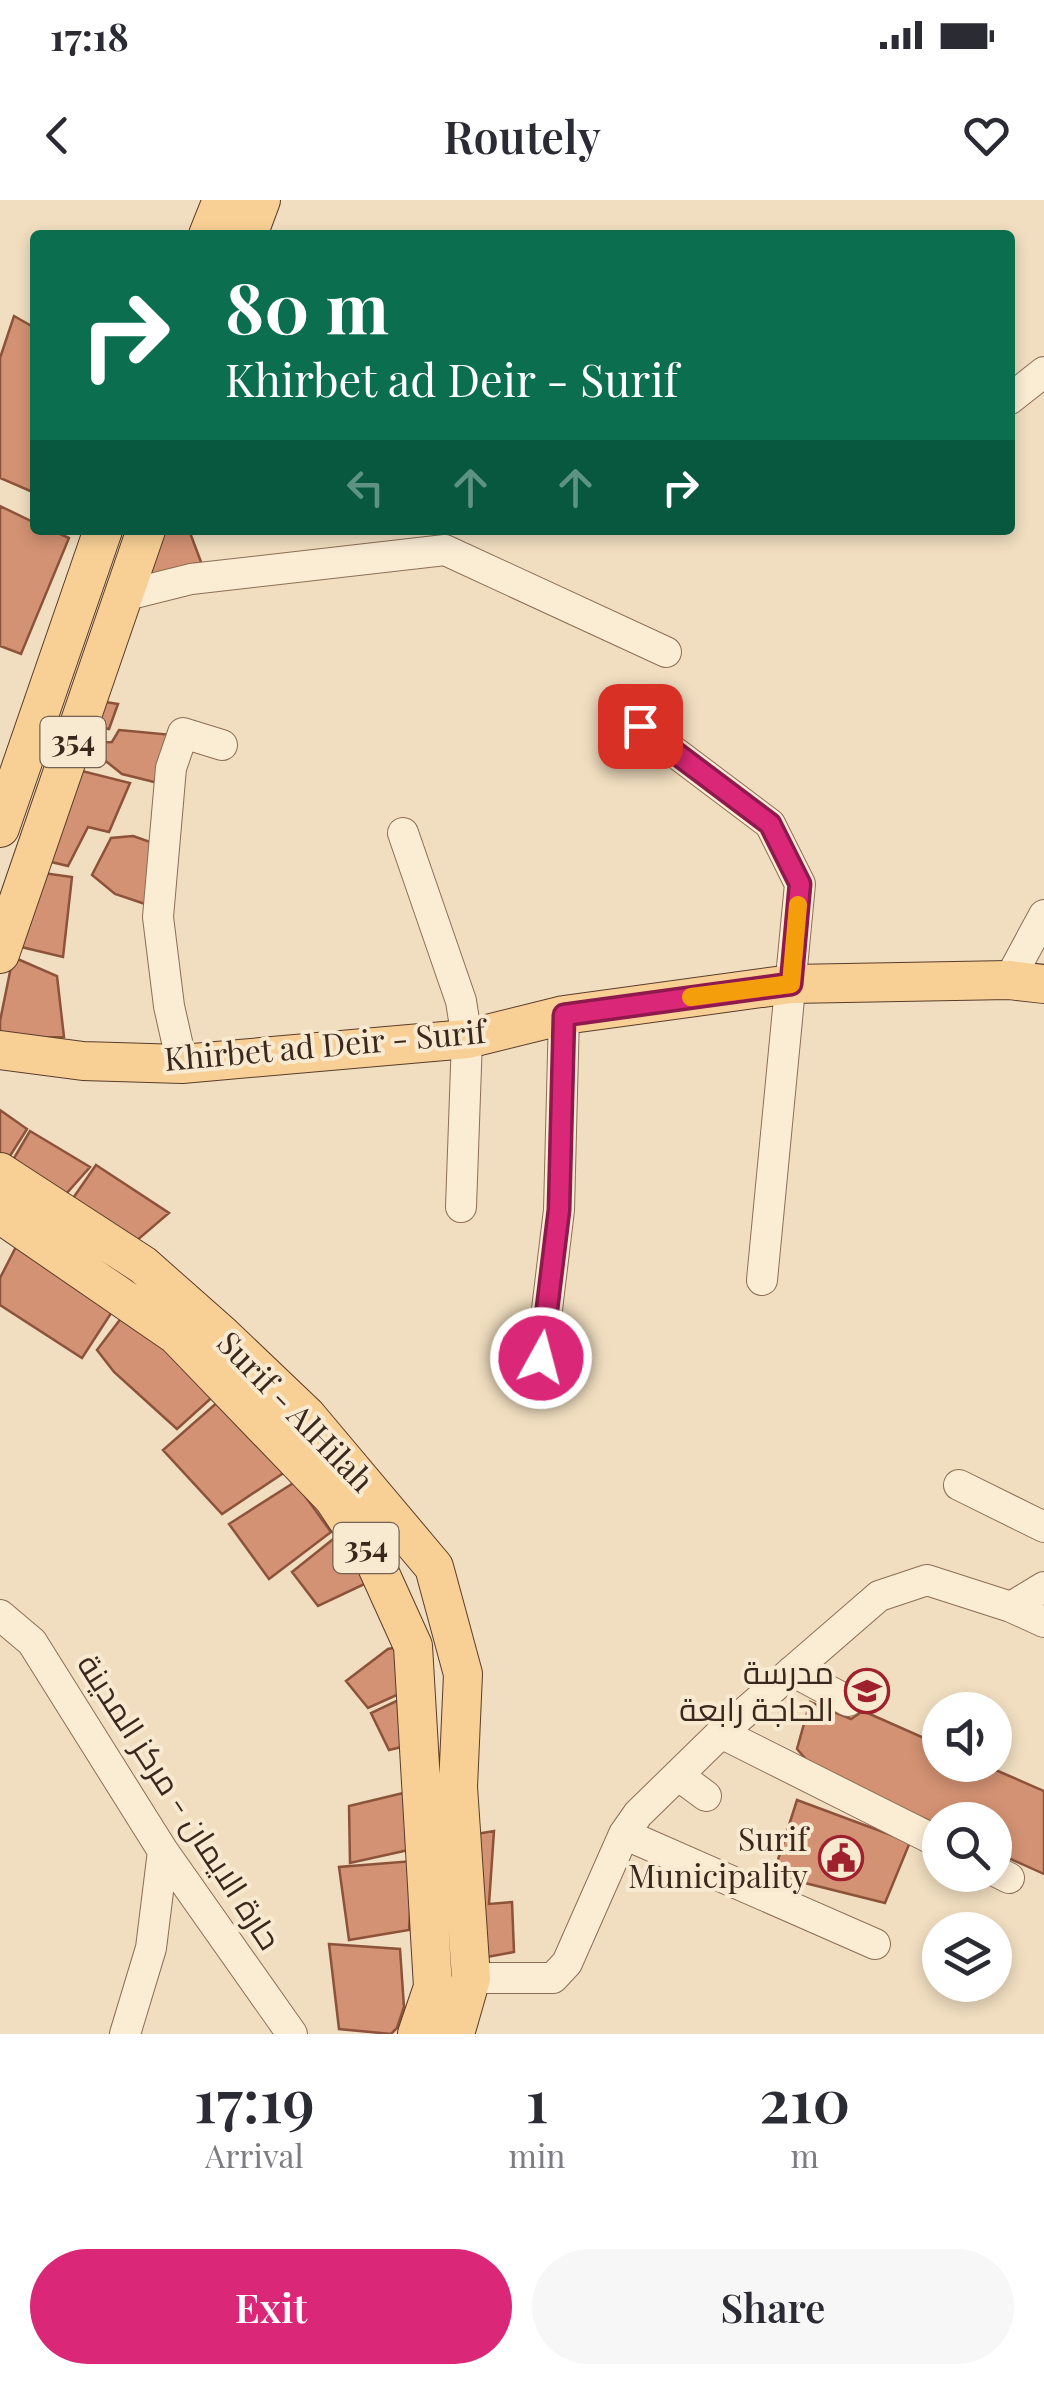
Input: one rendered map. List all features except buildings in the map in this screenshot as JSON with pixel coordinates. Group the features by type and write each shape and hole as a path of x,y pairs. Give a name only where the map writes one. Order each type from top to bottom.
{"main road":[{"path":"210,230 222,200"},
{"path":"250,230 260,200"},
{"name":"354","path":"0,828 100,535"},
{"name":"354","path":"0,954 144,535"},
{"name":"Khirbet ad Deir - Surif","path":"0,1050 83,1061 182,1064 467,1039 564,1015 791,984 1026,982"},
{"name":"Khirbet ad Deir - Surif","path":"0,1068 83,1061"},
{"name":"Surif - AlHilah","path":"0,1172 142,1266 220,1334 307,1416 434,1567 463,1674 458,1787 471,1978 455,2034"},
{"name":"Surif - AlHilah","path":"0,1214 176,1335 332,1498 374,1560 413,1646 433,1987 418,2034"}],"street":[{"path":"1015,394 1044,372"},
{"path":"124,596 191,579 453,540 666,652"},
{"path":"640,726 770,824 800,884 762,1280"},
{"path":"182,1064 169,1006 158,917 171,768 183,732 222,746"},
{"path":"403,833 461,1001 467,1039 461,1207"},
{"path":"1026,982 1044,915"},
{"path":"541,1358 559,1210 564,1015"},
{"path":"959,1485 1044,1527"},
{"path":"471,1978 553,1978 567,1963 624,1834 638,1814 721,1733 879,1596 928,1580 1044,1622"},
{"path":"1011,1607 1044,1587"},
{"name":"حارة الايمان - مركز المدينة","path":"0,1615 32,1642 163,1851 292,2034"},
{"path":"792,1671 848,1702"},
{"path":"721,1733 922,1834"},
{"path":"679,1776 706,1796"},
{"path":"624,1834 874,1944"},
{"path":"125,2034 151,1948 163,1851"}],"slow traffic":[{"path":"691,997 791,984 798,905"}],"place":[{"name":"مدرسة الحاجة رابعة","path":"867,1691"},
{"name":"Surif Municipality","path":"841,1858"}],"route":[{"path":"541,1358 559,1210 564,1015 791,984 800,884 770,824 640,726"}]}
